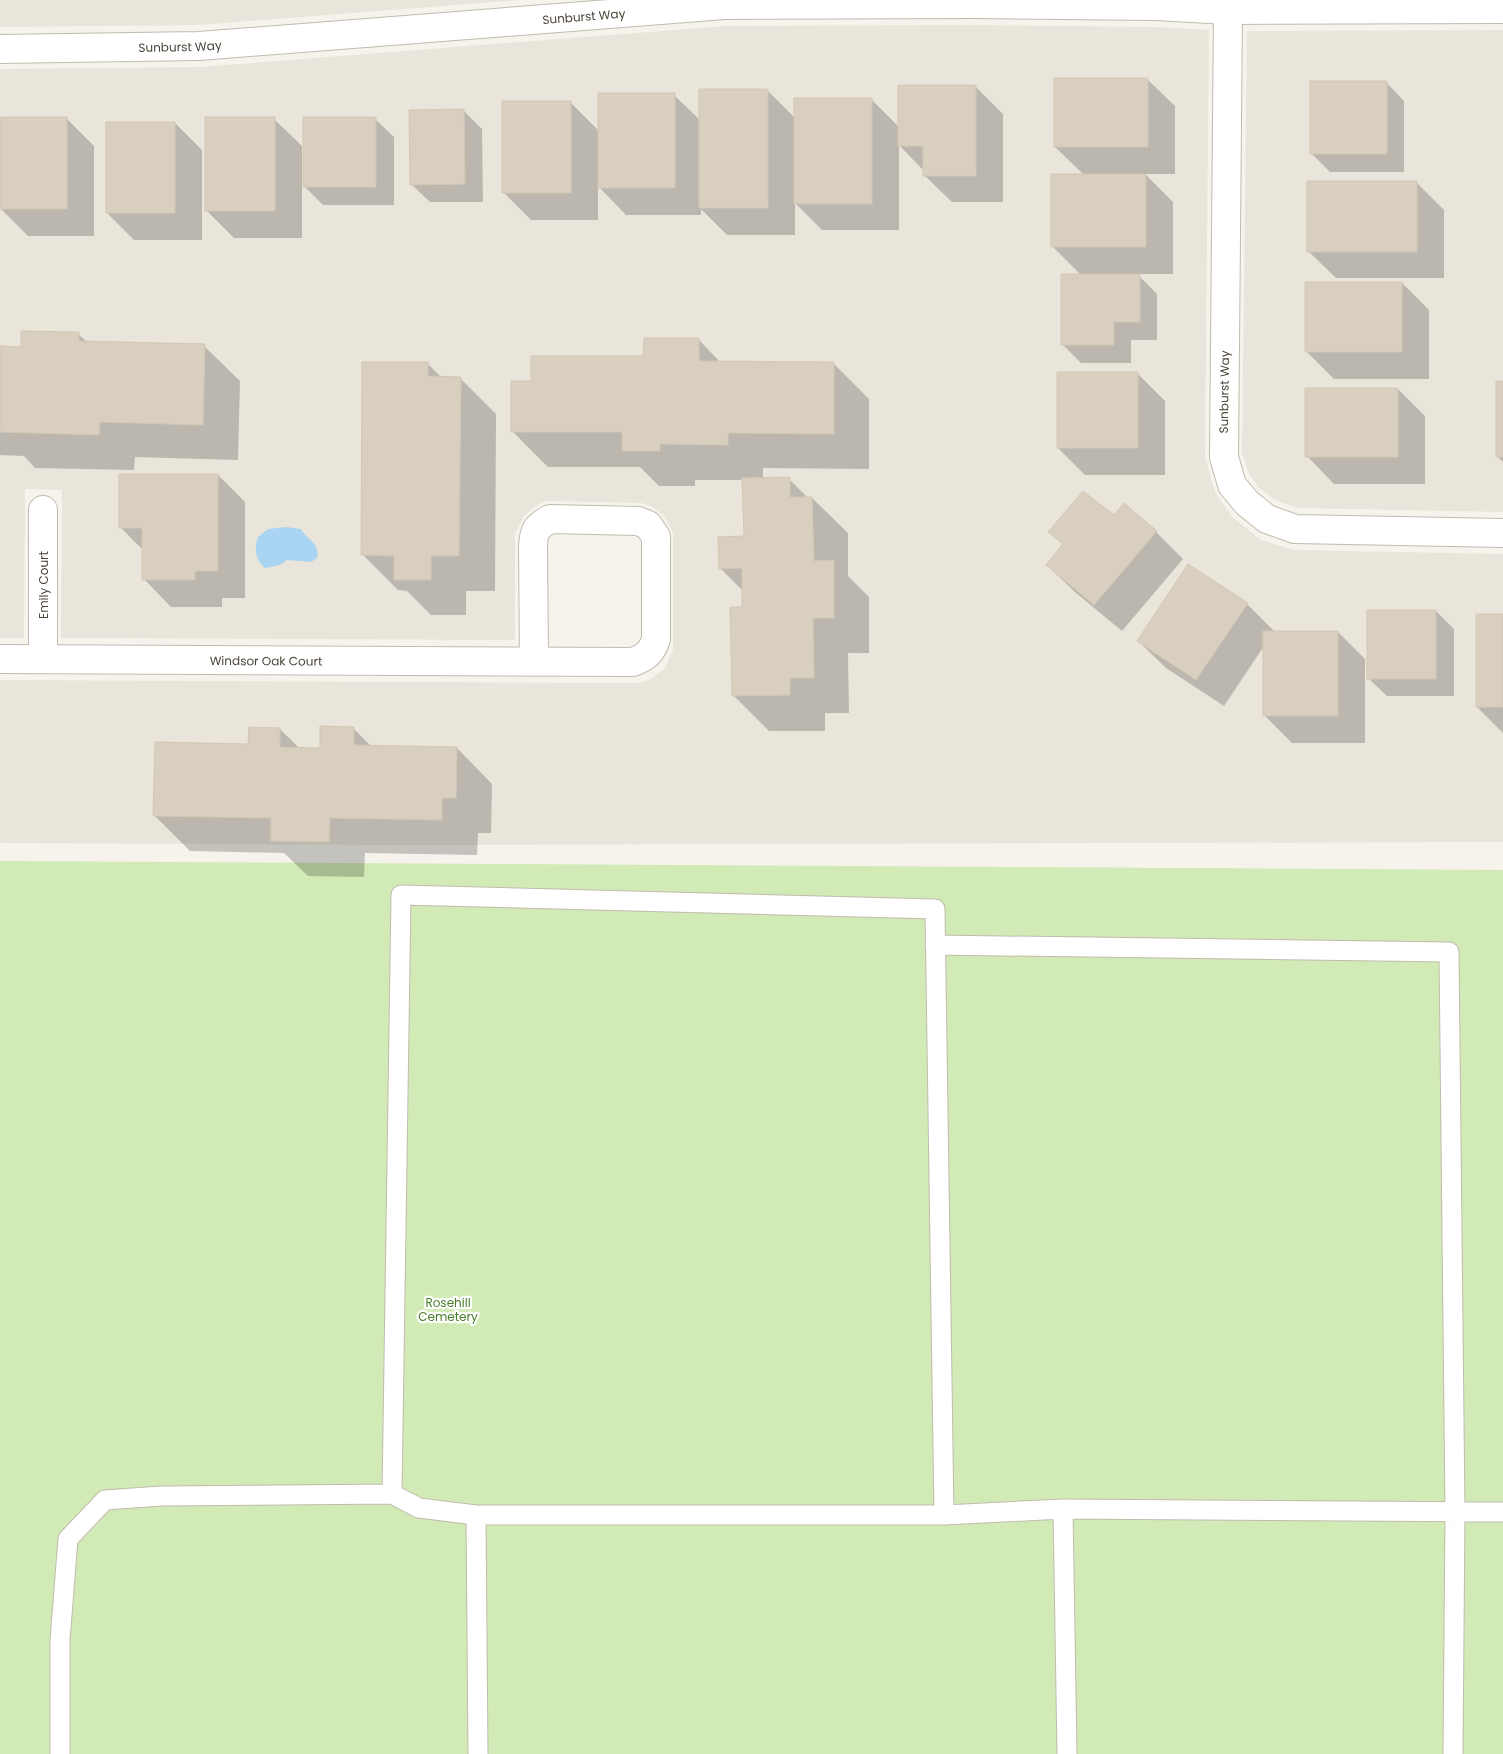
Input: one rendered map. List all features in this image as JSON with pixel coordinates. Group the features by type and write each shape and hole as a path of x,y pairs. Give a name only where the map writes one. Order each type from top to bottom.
{"street":[{"name":"Sunburst Way","path":"0,48 199,46 724,5 1146,6 1228,10 1503,9"},
{"name":"Sunburst Way","path":"1228,10 1224,457 1232,485 1247,503 1267,519 1295,529 1503,533"},
{"name":"Emily Court","path":"43,510 43,659"},
{"name":"Windsor Oak Court","path":"0,659 534,662 633,662 647,656 654,648 656,639 656,537 648,525 638,521 550,519 540,525 534,532 534,662"}],"lane":[{"path":"392,1494 401,895 935,909 944,1515"},
{"path":"935,945 1449,952 1455,1512 1453,1754"},
{"path":"60,1754 60,1640 68,1539 105,1500 161,1496 392,1494 419,1508 476,1515 944,1515 1063,1509 1503,1512"},
{"path":"1063,1509 1067,1754"},
{"path":"476,1515 478,1754"}],"shaded area":[{"path":"0,0 519,0 199,25 0,27"},
{"path":"975,25 1155,27 1209,30 1205,457 1215,492 1232,517 1261,540 1294,550 1503,554 1503,842 394,845 0,843 0,680 640,683 651,679 665,668 673,650 673,533 664,515 650,506 641,503 547,501 535,506 523,517 515,534 515,640 61,638 62,490 25,489 24,638 0,638 0,69 200,67 726,26"},
{"path":"1503,30 1503,512 1298,508 1275,500 1259,488 1249,474 1242,453 1247,31"}],"green space":[{"name":"Rosehill Cemetery","path":"0,861 1503,870 1503,1754 0,1754"}],"water":[{"path":"286,527 301,529 316,546 317,558 311,562 287,560 280,565 265,568 256,554 258,537 268,529"}],"building":[{"path":"1054,78 1148,78 1148,147 1054,147"},
{"path":"1310,81 1387,81 1387,154 1310,154"},
{"path":"898,85 976,85 976,176 923,176 923,146 898,146"},
{"path":"699,89 768,89 768,208 699,208"},
{"path":"598,93 675,93 675,188 598,188"},
{"path":"794,98 872,98 872,204 794,204"},
{"path":"502,101 571,101 571,193 502,193"},
{"path":"464,109 465,184 410,185 409,110"},
{"path":"0,117 67,117 67,209 0,209"},
{"path":"205,117 275,117 275,211 205,211"},
{"path":"303,117 376,117 376,187 303,187"},
{"path":"106,122 175,122 175,213 106,213"},
{"path":"1051,174 1146,174 1146,247 1051,247"},
{"path":"1307,181 1417,181 1417,252 1307,252"},
{"path":"1061,274 1140,274 1140,322 1114,322 1114,345 1061,345"},
{"path":"1305,282 1402,282 1402,352 1305,352"},
{"path":"21,331 79,332 79,341 205,344 203,425 100,422 99,435 0,432 0,346 21,347"},
{"path":"644,338 699,338 699,361 834,362 834,434 728,433 728,445 660,444 660,451 622,451 622,432 511,432 511,381 531,381 531,356 643,356"},
{"path":"362,362 428,362 428,376 461,377 459,556 431,556 431,580 394,580 394,556 361,555"},
{"path":"1057,372 1138,372 1138,448 1057,448"},
{"path":"1496,381 1503,381 1503,457 1496,457"},
{"path":"1305,388 1398,388 1398,457 1305,457"},
{"path":"119,474 218,474 218,571 195,571 195,580 142,580 142,528 119,528"},
{"path":"790,477 790,497 812,497 814,561 834,560 834,618 813,618 814,678 790,678 790,695 732,696 730,607 742,607 742,568 719,569 718,537 744,536 742,478"},
{"path":"1083,491 1114,515 1124,503 1157,531 1094,605 1046,565 1063,544 1048,532"},
{"path":"1188,564 1248,603 1196,680 1137,641"},
{"path":"1367,610 1436,610 1436,679 1367,679"},
{"path":"1476,614 1503,614 1503,707 1476,707"},
{"path":"1263,631 1338,631 1338,716 1263,716"},
{"path":"320,726 354,727 354,745 457,747 456,798 442,798 442,820 330,818 329,842 271,841 271,818 153,816 155,742 248,744 249,727 280,728 280,747 320,748"}]}
